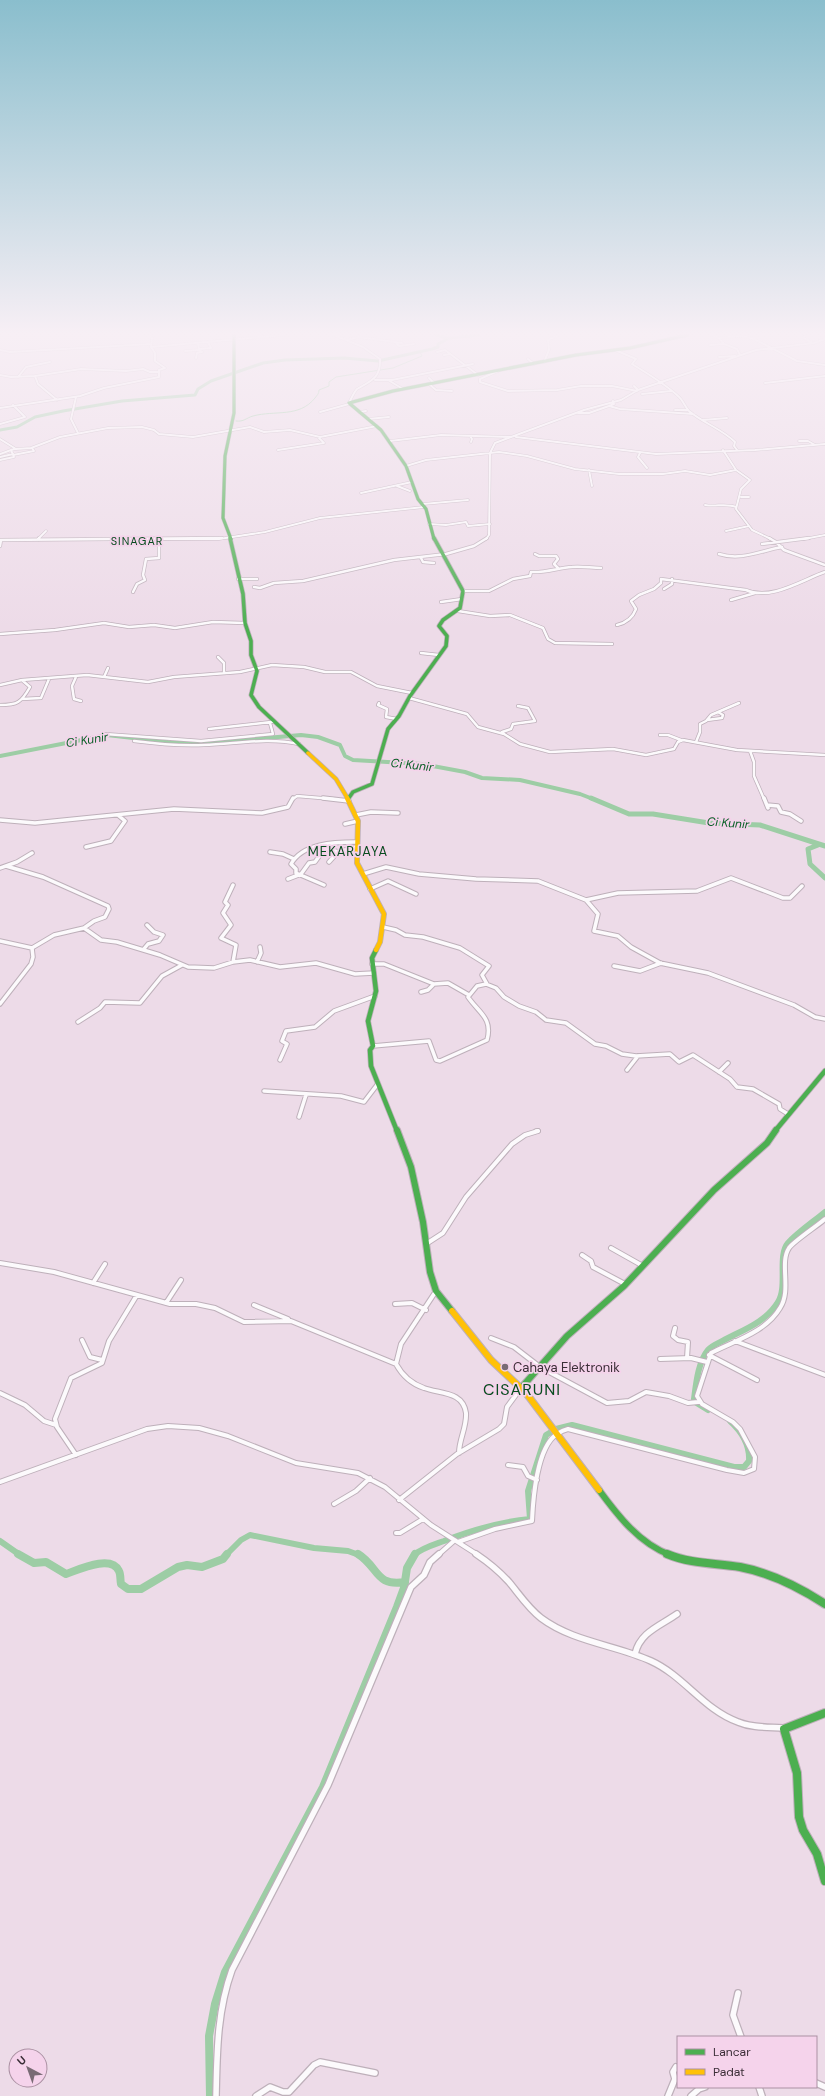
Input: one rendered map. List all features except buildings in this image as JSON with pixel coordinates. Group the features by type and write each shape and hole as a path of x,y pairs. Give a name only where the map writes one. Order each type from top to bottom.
{"main road":[{"path":"229,433 225,456 223,508 224,523 234,549 238,579 243,594 245,621 250,641 251,655 257,673 252,696 259,707 273,722 288,733 336,779 358,821 356,845 357,863 382,909 383,927 380,942 373,954 372,964 376,985 375,996 368,1021 373,1046 370,1050 371,1066 377,1085 395,1123 412,1167 430,1272 436,1292 491,1360 521,1388 623,1520 653,1547 664,1553 684,1560 740,1567 771,1575 799,1587 825,1604"},
{"path":"348,800 352,792 372,784 380,762 382,750 388,738 388,729 397,719 410,696 446,646 447,639 438,626 443,620 458,610 461,606 463,591 442,555 429,524 424,505 418,499 406,466 383,433"},
{"path":"521,1388 567,1336 626,1284 714,1190 767,1143 788,1114 825,1070"},
{"path":"825,1713 805,1722 787,1726 784,1729 797,1773 799,1817 803,1830 817,1854 825,1881"}],"street":[{"path":"0,454 15,449 32,448 48,440 78,433"},
{"path":"157,433 175,434 193,438 217,433"},
{"path":"278,450 324,443 318,438 299,433"},
{"path":"318,438 344,433"},
{"path":"254,587 261,588 277,583 283,584 303,582 386,562 442,555 484,541 489,535 490,524 490,453 495,444 523,433"},
{"path":"727,433 735,442 734,446 737,450"},
{"path":"390,441 441,435 512,437 640,453 678,454 723,450 755,450 825,444"},
{"path":"470,436 471,442"},
{"path":"0,439 15,449"},
{"path":"799,441 808,440 815,445"},
{"path":"5,448 10,445"},
{"path":"0,457 34,451 32,448"},
{"path":"10,450 13,454"},
{"path":"723,450 736,470 750,480 741,489 736,507"},
{"path":"406,466 426,460 490,453 527,456 589,470 622,474 663,474 687,471 710,475 736,470"},
{"path":"640,453 638,457 647,468"},
{"path":"0,460 14,457 13,454"},
{"path":"589,470 592,486"},
{"path":"361,493 412,482"},
{"path":"397,486 410,491"},
{"path":"740,497 749,497"},
{"path":"0,546 1,540 219,539 265,532 320,518 468,500"},
{"path":"705,505 717,507 731,505 736,507 748,526 776,542 788,553 810,558 825,565"},
{"path":"429,524 446,525 465,522 468,526 490,524"},
{"path":"726,531 748,526"},
{"path":"38,540 46,531"},
{"path":"762,544 797,541 825,535"},
{"path":"134,592 137,584 145,580 143,575 146,559 159,558 159,539"},
{"path":"719,554 728,557 745,557 768,549 782,547"},
{"path":"535,554 539,556 556,556 558,559 554,564 559,569"},
{"path":"420,558 423,562 434,563"},
{"path":"463,591 489,591 513,579 530,576 529,572 544,573 550,570 578,567 601,568"},
{"path":"731,600 756,593 780,590 825,572"},
{"path":"238,579 257,579"},
{"path":"617,624 622,624 634,616 636,609 631,601 636,596 649,593 659,585 660,579 691,580 705,585 748,590 756,593"},
{"path":"664,589 672,584 672,579"},
{"path":"441,602 462,599"},
{"path":"458,610 490,616 510,615 543,628 548,639 555,643 612,644"},
{"path":"0,634 55,630 104,623 129,626 154,625 175,628 213,622 245,621"},
{"path":"420,653 439,655"},
{"path":"218,657 224,663 224,672"},
{"path":"0,685 22,680 87,675 142,682 224,672 240,672 272,665 304,667 325,672 351,672 377,686 402,690 410,696 467,714 476,726 501,733 520,744 554,753 613,748 649,754 674,749 681,740"},
{"path":"104,677 108,668"},
{"path":"76,677 72,686 72,693 75,700 81,701"},
{"path":"22,699 41,698 49,679"},
{"path":"0,705 14,705 22,699 30,687 22,680"},
{"path":"379,702 378,705 387,708 386,717 397,719"},
{"path":"696,742 700,732 699,725 707,720 711,715 739,703"},
{"path":"501,733 511,729 513,724 535,721 528,708 518,706"},
{"path":"707,720 722,718 723,715 718,712"},
{"path":"104,734 172,740 245,738 273,734 273,722 209,729"},
{"path":"660,736 668,735 681,740 750,751 825,755"},
{"path":"134,741 158,744 204,745 280,740 297,743"},
{"path":"750,751 754,762 754,776 767,806 778,806 781,812 790,814 801,821"},
{"path":"0,820 35,824 174,809 265,813 288,807 297,796 348,800"},
{"path":"356,815 371,812 398,813"},
{"path":"86,847 111,841 125,821 118,816"},
{"path":"344,824 358,821"},
{"path":"324,885 312,882 301,874 296,873 296,869 291,864 298,854 340,841 356,845"},
{"path":"329,862 338,852 356,845"},
{"path":"288,879 301,874 309,863 315,862 320,858 323,849 328,848 338,852"},
{"path":"270,852 283,854 294,859"},
{"path":"3,866 32,853"},
{"path":"0,864 18,871 43,877 108,906 110,910 105,916 84,928 54,935 32,948 0,941"},
{"path":"363,874 386,867 419,874 488,880 526,880 556,887 586,900 592,905 598,914 593,930 618,936 631,947 661,963 708,973 788,1003 815,1017 825,1019"},
{"path":"586,900 618,893 696,891 731,878 783,898 790,898 802,886"},
{"path":"370,889 381,883 388,882 416,894"},
{"path":"233,885 226,897 225,902 228,905 223,914 231,925 221,938 236,945 233,962"},
{"path":"143,950 148,944 158,942 163,935 154,932 147,925"},
{"path":"383,927 396,930 405,935 423,937 464,950 489,966 482,975 487,984"},
{"path":"84,928 104,941 117,942 166,957 182,966 207,969 233,962 250,960 280,967 316,963 355,974 374,973"},
{"path":"257,962 261,953 260,947"},
{"path":"0,1004 31,964 34,957 32,948"},
{"path":"614,966 640,971 661,963"},
{"path":"372,964 384,964 434,984 448,983 469,995 469,998 487,1019 489,1027 487,1040 469,1046 440,1061 436,1060 429,1041 373,1046"},
{"path":"78,1022 97,1010 105,1002 140,1003 162,976 182,966"},
{"path":"421,992 427,991 434,984"},
{"path":"469,995 479,985 487,984 497,989 504,997 519,1006 536,1012 546,1020 566,1023 595,1044 606,1046 622,1054 638,1056 668,1054 679,1062 692,1054 737,1086 753,1089 767,1098 774,1100 779,1104 780,1110 788,1114"},
{"path":"280,1060 287,1044 282,1041 286,1031 301,1031 314,1027 320,1024 330,1014 356,1001 375,996"},
{"path":"627,1070 638,1056"},
{"path":"719,1072 728,1063"},
{"path":"264,1091 306,1095 342,1096 364,1102 377,1085"},
{"path":"298,1117 306,1095"},
{"path":"426,1244 443,1233 466,1197 512,1144 525,1135 538,1131"},
{"path":"698,1402 697,1396 703,1361 718,1348 762,1327 778,1310 784,1299 789,1248 825,1219"},
{"path":"611,1248 643,1266"},
{"path":"582,1255 591,1261 591,1265 593,1267 626,1284"},
{"path":"0,1263 54,1272 166,1303 196,1304 216,1308 244,1322 291,1321"},
{"path":"93,1283 106,1264"},
{"path":"166,1303 181,1280"},
{"path":"396,1364 397,1352 406,1336 426,1310 436,1292"},
{"path":"56,1425 57,1408 64,1396 69,1382 76,1375 99,1365 109,1341 137,1296"},
{"path":"395,1304 412,1303 426,1310"},
{"path":"254,1305 396,1364 410,1380 423,1387 452,1394 463,1404 466,1411 464,1425 458,1445 459,1453"},
{"path":"676,1328 673,1336 678,1340 688,1342 687,1358"},
{"path":"216,2096 218,2020 221,1999 232,1970 328,1785 411,1587 424,1575 430,1562 453,1540 532,1521 533,1478 554,1431 573,1430 715,1467 742,1472 752,1471 756,1463 754,1451 742,1432 729,1419 698,1402 691,1404 669,1396 649,1392 629,1401 607,1403 540,1367 514,1347 492,1338"},
{"path":"82,1340 90,1357 102,1360"},
{"path":"735,1341 825,1375"},
{"path":"709,1356 757,1380"},
{"path":"660,1359 687,1358 703,1361"},
{"path":"399,1500 459,1453 499,1429 504,1424 507,1406 521,1388"},
{"path":"0,1393 25,1405 44,1421 56,1425 71,1444 76,1456"},
{"path":"0,1482 76,1456 145,1429 177,1426 195,1428 248,1443 298,1464 353,1472 370,1478 423,1519 495,1568 514,1586 534,1613 552,1625 567,1633 635,1654 664,1668 676,1676 705,1703 728,1718 743,1724 784,1729"},
{"path":"508,1465 523,1467 533,1478"},
{"path":"334,1504 356,1491 370,1478"},
{"path":"396,1533 400,1533 423,1519"},
{"path":"635,1654 640,1639 646,1633 677,1614"},
{"path":"738,1993 733,2015 741,2036"},
{"path":"256,2096 270,2087 289,2092 314,2065 320,2062 343,2068 375,2073"},
{"path":"668,2096 675,2079 673,2072 676,2067"},
{"path":"691,2096 702,2088"}],"waterway":[{"name":"Ci Kunir","path":"0,756 107,735 168,742 210,743 301,735 318,737 340,745 345,756 353,760 422,764 465,772 482,778 520,780 580,794 593,799"},
{"name":"Ci Kunir","path":"591,798 629,814 653,814 709,823 760,825 825,846"},
{"path":"818,845 808,849 810,864 825,878"},
{"path":"708,1410 695,1402 694,1399 698,1373 705,1355 711,1347 754,1325 773,1309 781,1295 783,1255 788,1243 825,1212"},
{"path":"415,1554 428,1547 476,1530 497,1524 530,1519 528,1491 546,1435 556,1429 572,1425 734,1467 744,1467 749,1461 748,1449 738,1429 730,1421"},
{"path":"227,1554 241,1540 250,1535 314,1548 348,1551 359,1555"},
{"path":"0,1541 20,1555"},
{"path":"18,1554 34,1563 46,1562 66,1574 102,1563 109,1564 115,1566 119,1571 121,1584 128,1589 141,1589 178,1567 187,1565 202,1567 223,1559 227,1554"},
{"path":"358,1554 365,1559 382,1579 395,1583 405,1582"},
{"path":"405,1582 407,1568 415,1554"},
{"path":"210,2096 209,2036 215,2004 225,1972 323,1787 397,1607 405,1582"}],"traffic: fast":[{"path":"230,433 225,456 223,518 234,549 236,568 243,594 245,623 251,641 251,655 257,671 251,695 259,707 308,753"},
{"path":"348,799 353,792 372,784 388,729 399,716 410,696 446,646 447,636 439,626 443,620 460,608 463,591 435,542 426,509 418,499 406,466 383,433"},
{"path":"376,950 372,958 376,991 368,1021 373,1046 370,1050 371,1066 411,1167 423,1222 430,1272 436,1291 452,1311"},
{"path":"521,1388 567,1336 624,1286 714,1190 767,1143 788,1114 825,1071"},
{"path":"599,1490 628,1526 654,1548 673,1557 762,1572 805,1591 825,1604"},
{"path":"825,1713 784,1729 797,1773 799,1817 803,1830 817,1854 825,1881"}],"traffic: slow":[{"path":"308,753 336,779 344,791 358,821 357,863 384,914 380,942 376,950"},
{"path":"452,1311 491,1360 526,1393 599,1490"}],"place":[{"name":"Cahaya Elektronik","path":"505,1367"}],"district":[{"name":"SINAGAR","path":"137,541"},
{"name":"MEKARJAYA","path":"348,851"},
{"name":"CISARUNI","path":"522,1389"}]}
